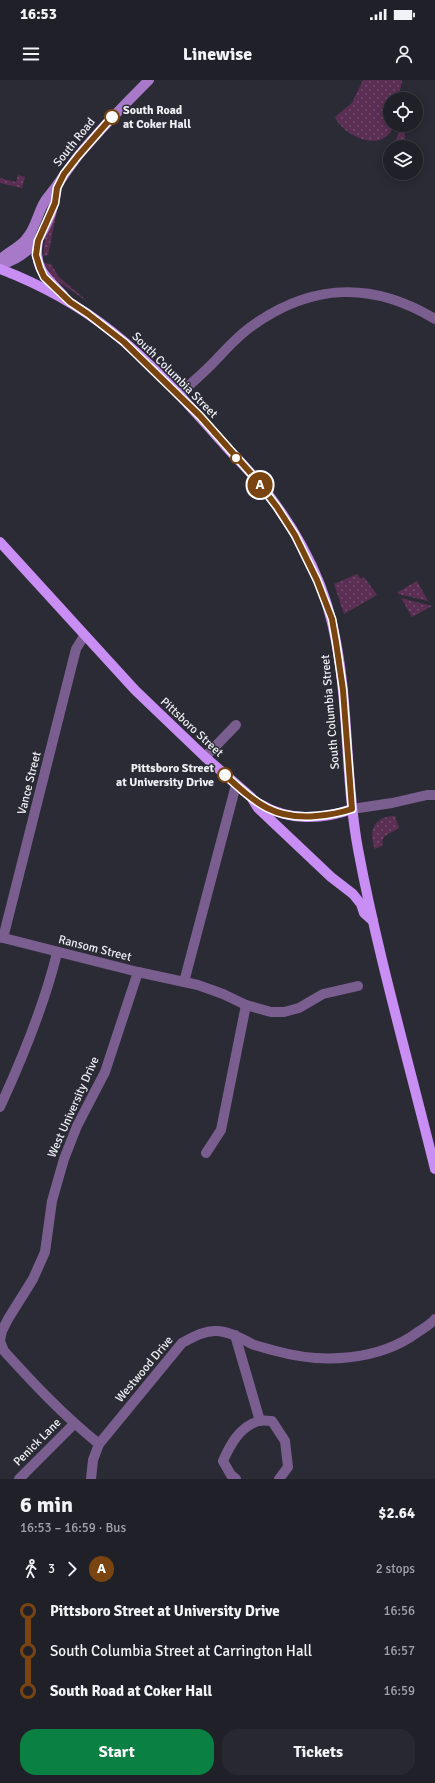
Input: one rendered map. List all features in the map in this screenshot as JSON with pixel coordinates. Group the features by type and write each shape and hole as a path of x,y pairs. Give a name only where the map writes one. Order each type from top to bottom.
{"main road":[{"name":"South Road","path":"0,260 26,240 36,223 46,200 57,188 67,170 119,109 149,80"},
{"name":"South Road","path":"0,265 13,261 22,256 38,241 55,203 57,188"},
{"path":"38,241 36,255 44,277 70,302"},
{"name":"South Columbia Street","path":"0,269 70,302 88,314 124,342 179,395 264,489 295,535 317,580 332,619 340,664 346,715 352,809 358,848 373,921 435,1169"},
{"name":"Pittsboro Street","path":"0,542 84,636 135,690 205,757 251,797 258,808 331,877 353,894 361,904 364,913 373,921"},
{"path":"251,797 271,810 293,817 339,814 352,809"}],"street":[{"path":"179,395 234,341 251,327 294,302 343,291 367,292 396,300 435,319"},
{"name":"Vance Street","path":"2,937 76,650 84,636"},
{"path":"205,757 236,725"},
{"path":"184,982 236,785"},
{"path":"352,809 392,803 432,793"},
{"name":"Ransom Street","path":"2,937 57,953 184,982 223,994 246,1005 271,1012 299,1008 322,994 358,986"},
{"path":"0,1107 25,1052 49,986 57,953"},
{"name":"West University Drive","path":"99,1444 74,1424 48,1399 4,1351 0,1340 8,1318 33,1279 45,1252 52,1201 64,1158 80,1119 105,1072 138,972"},
{"path":"206,1153 221,1130 246,1005"},
{"name":"Westwood Drive","path":"92,1479 93,1460 99,1444 182,1343 204,1332 219,1331 235,1335 254,1344 277,1352 306,1357 336,1358 367,1355 404,1343 435,1319"},
{"path":"235,1335 260,1421"},
{"path":"236,1479 231,1476 223,1461 232,1441 250,1426 260,1421 272,1421 285,1441 288,1468 279,1479"},
{"name":"Penick Lane","path":"19,1479 74,1424"}],"shaded area":[{"path":"363,80 402,81 400,92 383,92 383,132 390,132 382,139 374,141 364,140 347,131 340,125 335,117 352,103"},
{"path":"399,132 405,132 405,140 396,140"},
{"path":"18,175 25,177 22,188 0,183 0,178 16,182"},
{"path":"58,206 48,255 43,256 45,238"},
{"path":"44,263 51,264 59,277 87,301 54,279"},
{"path":"357,574 361,579 364,577 377,595 344,614 334,584"},
{"path":"417,581 428,601 398,594 398,592"},
{"path":"401,598 432,606 412,617"},
{"path":"395,816 399,828 385,836 382,841 383,845 375,849 372,836 374,826 382,819"}],"bus line":[{"name":"A","path":"112,117 64,174 57,188 55,203 49,219 38,241 36,255 37,261 44,277 70,302 110,330 140,356 200,416 264,489 295,535 311,566 332,619 336,642 346,715 352,809 339,814 318,816 293,817 284,815 260,804 225,775"}],"place":[{"name":"South Road at Coker Hall","path":"112,117"},
{"name":"Pittsboro Street at University Drive","path":"225,775"}]}
